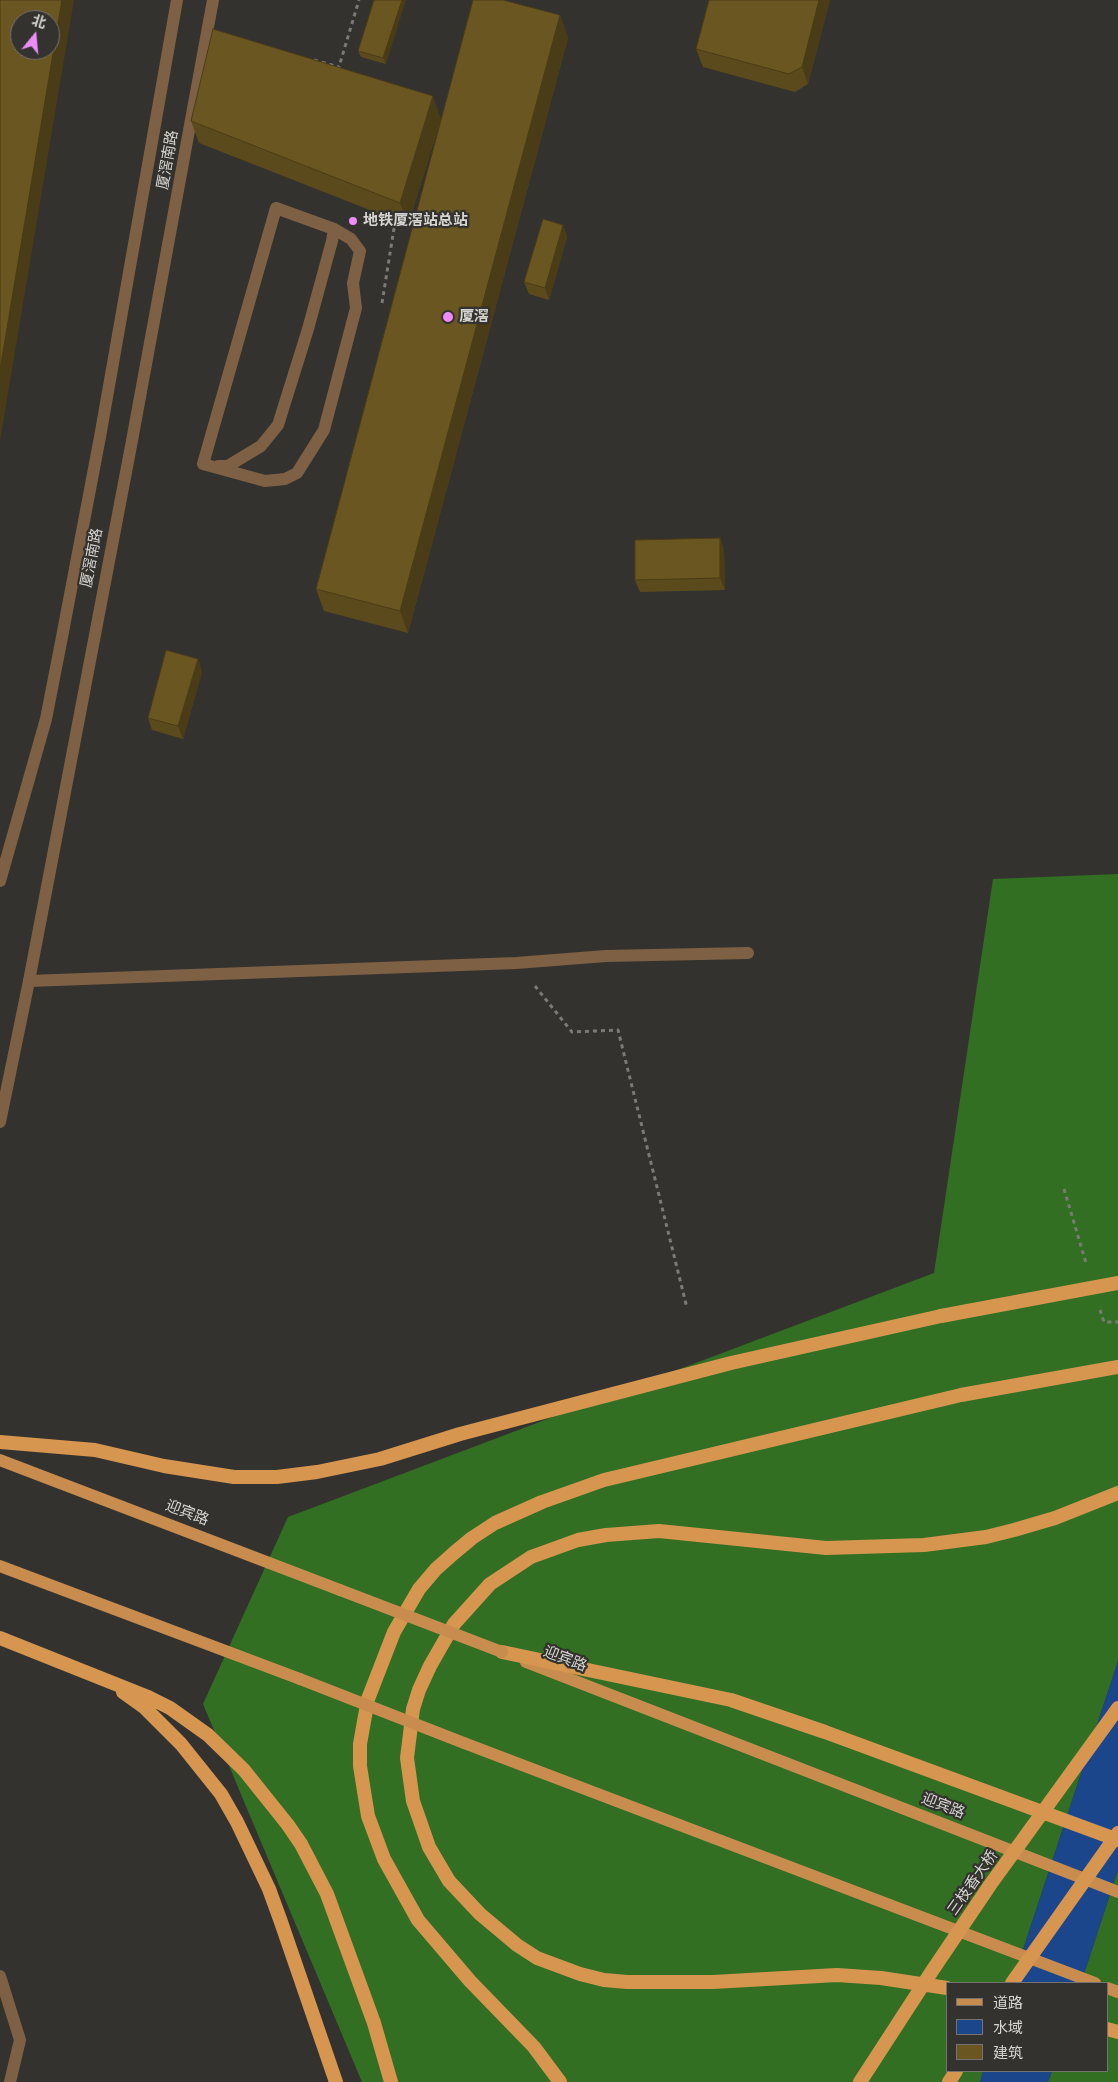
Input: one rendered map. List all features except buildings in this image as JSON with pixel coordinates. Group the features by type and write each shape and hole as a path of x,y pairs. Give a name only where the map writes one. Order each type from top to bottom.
{"highway":[{"path":"0,1442 95,1450 164,1466 234,1477 277,1477 317,1472 380,1459 460,1434 732,1362 941,1316 1118,1283"},
{"path":"560,2082 550,2066 522,2034 470,1981 418,1920 384,1860 368,1816 360,1766 360,1744 368,1699 394,1632 420,1589 436,1569 454,1553 495,1523 542,1502 596,1483 645,1469 961,1395 1118,1367"},
{"path":"946,1988 904,1980 837,1976 714,1982 627,1982 604,1980 558,1967 537,1958 498,1931 480,1914 449,1881 429,1846 413,1801 407,1758 413,1710 419,1690 430,1666 454,1624 490,1584 510,1569 531,1557 578,1540 630,1532 684,1533 826,1548 924,1545 956,1542 986,1536 1055,1518 1118,1493"},
{"path":"0,1638 148,1697 190,1721 226,1750 274,1805 301,1844 327,1894 374,2023 391,2082"},
{"path":"502,1652 731,1700 807,1725 1118,1840"},
{"path":"99,1677 144,1707 165,1726 202,1767 221,1794 252,1851 268,1889 336,2082"},
{"name":"三枝香大桥","path":"860,2082 990,1885 1118,1708"},
{"path":"1013,1982 1118,1833"}],"main road":[{"name":"迎宾路","path":"0,1460 502,1652 1118,1892"},
{"path":"0,1566 1092,1982"}],"street":[{"name":"厦滘南路","path":"0,881 46,719 100,437 177,0"},
{"name":"厦滘南路","path":"0,1122 30,981 187,150 213,0"},
{"path":"276,208 334,229 351,239 360,251 353,283 356,308 324,430 297,473 285,479 265,481 203,464 276,208"},
{"path":"203,464 228,466 261,446 278,425 308,329 334,229"},
{"path":"30,981 516,963 606,956 748,953"},
{"path":"0,1976 20,2040 10,2082"}],"path":[{"path":"336,76 359,0"},
{"path":"311,59 339,67"},
{"path":"516,963 572,1032 618,1030 686,1308"},
{"path":"1064,1189 1087,1265"},
{"path":"1098,1303 1104,1322 1118,1322"}],"green space":[{"path":"1118,874 1118,1661 1012,1982 946,1982 946,2072 983,2072 980,2082 362,2082 203,1704 288,1517 934,1273 993,879"},
{"path":"1118,1870 1118,2082 1048,2082 1052,2072 1108,2072 1108,1982 1081,1982"}],"water":[{"path":"1118,1661 1118,1870 1081,1982 1012,1982"},
{"path":"983,2072 1052,2072 1048,2082 980,2082"}],"place":[{"name":"地铁厦滘站总站","path":"353,221"},
{"name":"厦滘","path":"448,317"}]}
